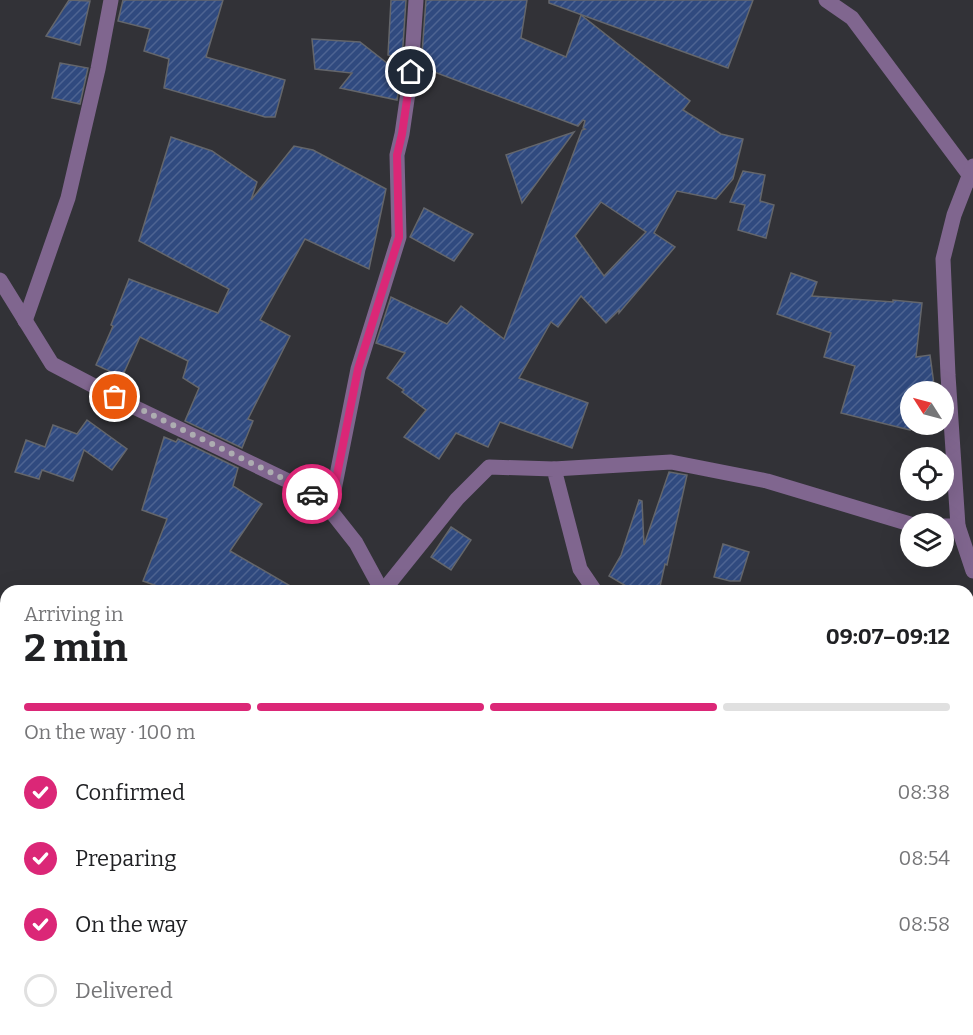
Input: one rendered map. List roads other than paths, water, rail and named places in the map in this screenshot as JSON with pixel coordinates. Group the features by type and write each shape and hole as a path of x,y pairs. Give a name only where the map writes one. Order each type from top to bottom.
{"street":[{"path":"25,321 68,198 98,69 111,0"},
{"path":"330,510 358,369 399,237 397,155 411,72 416,0"},
{"path":"826,0 852,18 972,174 954,215 943,258 951,513"},
{"path":"0,280 52,364 136,408 307,490 330,510 356,543 380,585"},
{"path":"388,585 457,499 489,467 554,469 671,462 767,481 900,521"},
{"path":"554,469 580,569 591,585"},
{"path":"954,532 973,571"}]}
